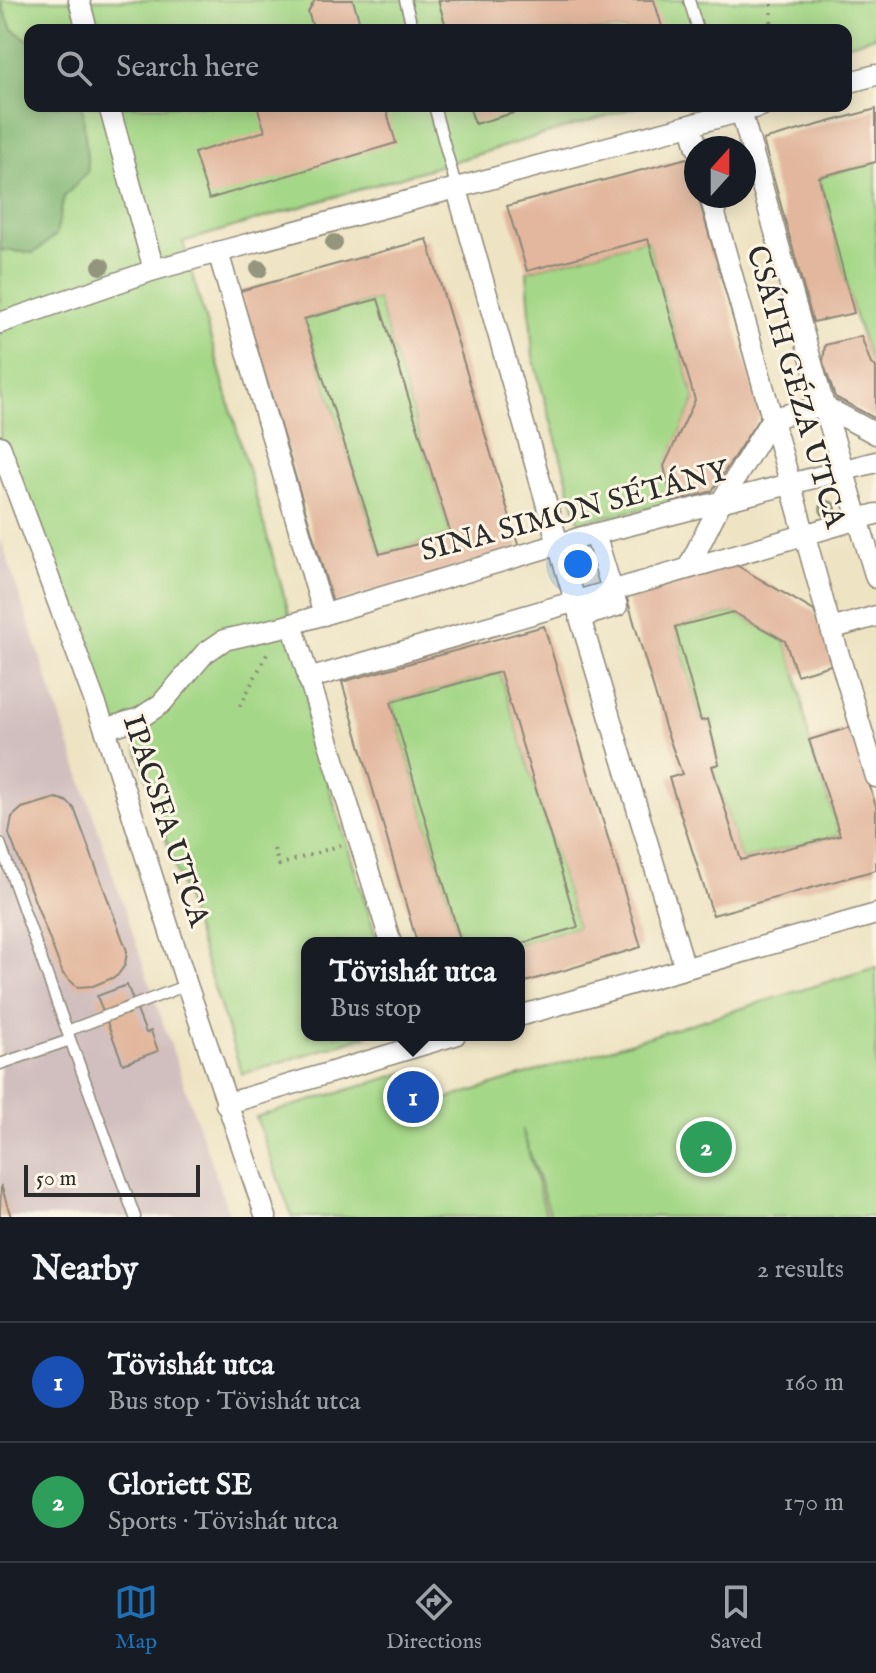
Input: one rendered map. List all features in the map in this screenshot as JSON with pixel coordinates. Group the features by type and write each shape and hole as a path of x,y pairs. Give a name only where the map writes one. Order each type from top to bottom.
{"street":[{"path":"79,0 85,24"},
{"path":"852,81 876,75"},
{"path":"111,112 154,270"},
{"path":"0,323 154,270 691,125 726,112"},
{"path":"729,112 843,471 867,517 876,578"},
{"path":"691,125 694,136"},
{"path":"456,186 558,544 685,968"},
{"name":"CSÁTH GÉZA UTCA","path":"713,208 831,629 876,777"},
{"path":"218,252 324,615"},
{"path":"688,568 721,502 772,418 824,406 876,434"},
{"name":"IPACSFA UTCA","path":"0,446 105,729 226,1104 266,1217"},
{"name":"SINA SIMON SÉTÁNY","path":"105,729 140,718 161,704 205,653 224,640 287,626 558,544 876,462"},
{"path":"308,679 539,611 578,608 612,590 867,517"},
{"path":"595,534 612,590"},
{"path":"831,629 876,616"},
{"path":"287,626 308,679 389,937"},
{"path":"525,1014 876,914"},
{"path":"226,1104 419,1041"}],"lane":[{"path":"405,0 411,24"},
{"path":"689,0 696,24"},
{"path":"436,112 456,186"},
{"path":"0,843 135,1217"},
{"path":"0,1064 187,985"}],"path":[{"path":"771,24 772,0"},
{"path":"240,706 255,674 287,626"},
{"path":"274,849 279,865 359,839"}],"shaded area":[{"path":"0,537 154,997 230,1217 0,1217"}],"green space":[{"path":"0,0 876,0 876,36 852,43 852,24 24,24 24,112 620,112 183,242 308,679 308,721 376,937 301,937 301,1041 350,1041 242,1074 128,722 105,729 0,446"},
{"path":"0,1 12,29 24,37 24,112 83,112 88,171 64,197 56,235 34,253 0,250"},
{"path":"876,162 876,367 871,364 854,313 819,177"},
{"path":"648,239 695,400 665,466 672,503 579,522 533,357 527,271"},
{"path":"378,299 451,535 380,554 304,319"},
{"path":"733,612 785,641 797,675 809,740 840,835 741,860 712,766 719,764 708,720 701,721 675,627"},
{"path":"500,672 578,927 525,942 525,937 459,937 391,702"},
{"path":"876,967 876,1217 551,1217 522,1129 547,1217 292,1217 256,1117 418,1069 430,1104"}],"building":[{"path":"315,0 353,0 360,24 312,24 308,12"},
{"path":"438,0 654,0 661,24 445,24"},
{"path":"876,109 876,162 819,177 854,313 813,322 763,140"},
{"path":"259,112 387,112 396,143 209,199 194,153 265,131"},
{"path":"471,112 517,112 475,124"},
{"path":"684,159 684,208 701,208 761,415 712,491 672,503 664,466 695,400 648,239 527,271 507,206"},
{"path":"427,239 519,548 333,603 240,291","holes":["378,299 451,535 380,554 304,319"]},
{"path":"861,336 871,364 876,367 876,419 835,397 823,362 825,345"},
{"path":"736,565 814,611 834,664 797,675 785,641 733,612 675,627 701,721 708,719 719,764 712,766 741,860 840,835 809,740 851,727 876,806 876,870 713,915 669,778 682,774 626,595"},
{"path":"544,626 641,947 525,982 525,942 578,927 500,672 391,702 459,937 415,937 342,682"},
{"path":"56,798 74,808 127,951 125,965 117,976 93,986 77,987 63,974 9,834 12,817 22,808"},
{"path":"127,985 146,1033 151,1031 158,1051 123,1064 97,996"},
{"path":"1,1185 11,1217 0,1217"}],"place":[{"name":"Tövishát utca","path":"413,1097"},
{"name":"Gloriett SE","path":"706,1147"}]}
